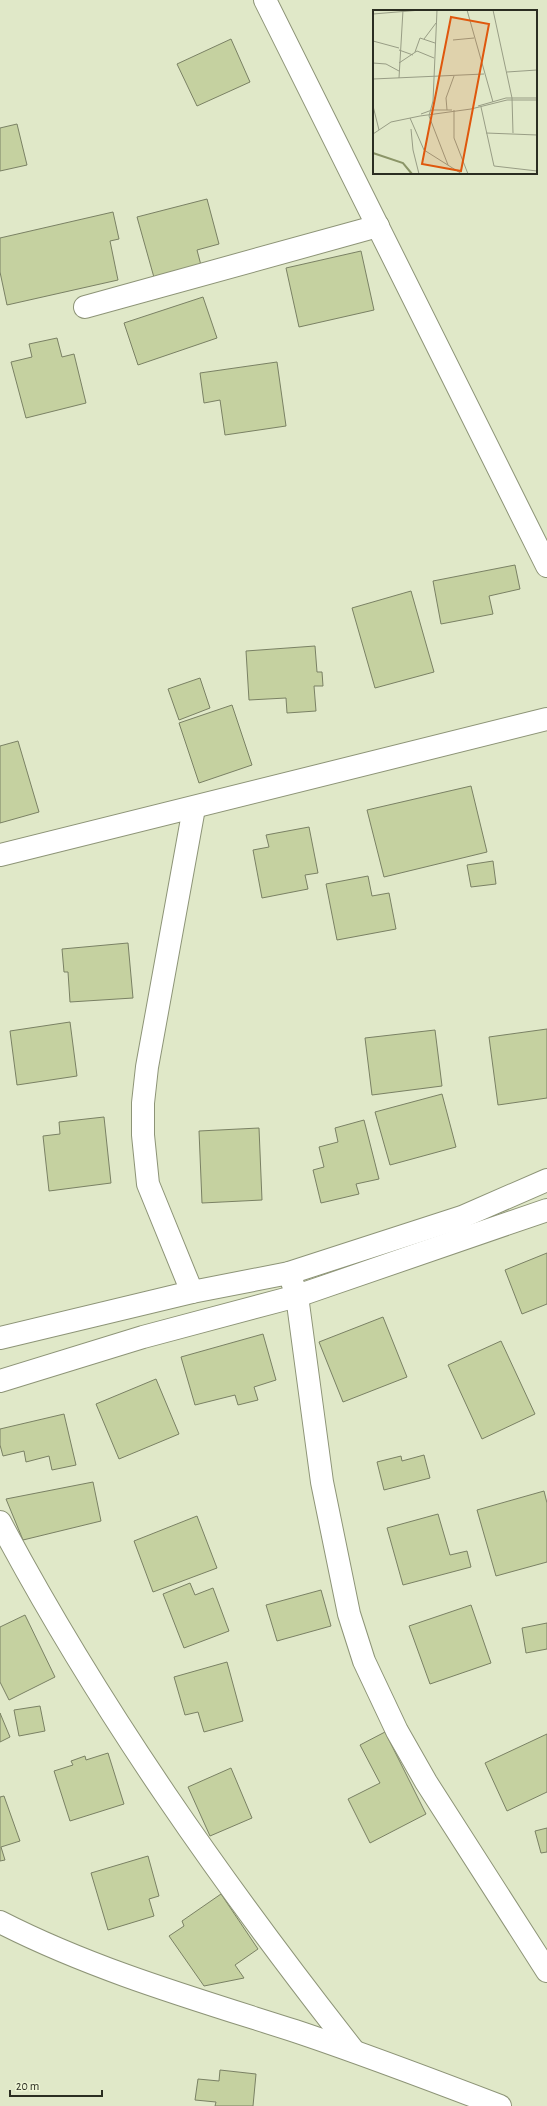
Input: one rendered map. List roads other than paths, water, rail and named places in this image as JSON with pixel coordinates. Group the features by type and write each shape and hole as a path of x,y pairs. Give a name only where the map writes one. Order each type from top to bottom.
{"street":[{"path":"265,0 547,566"},
{"path":"85,307 378,226"},
{"path":"0,855 547,719"},
{"path":"192,1292 148,1184 143,1129 147,1067 194,808"},
{"path":"0,1338 192,1292 289,1273 462,1217 547,1180"},
{"path":"0,1381 143,1337 297,1296 547,1210"},
{"path":"289,1273 297,1296 322,1482 349,1614 364,1661 396,1731 426,1782 547,1971"},
{"path":"0,1522 83,1665 156,1782 307,1991 354,2051"},
{"path":"0,1922 59,1951 86,1961 354,2051 500,2106"}]}
